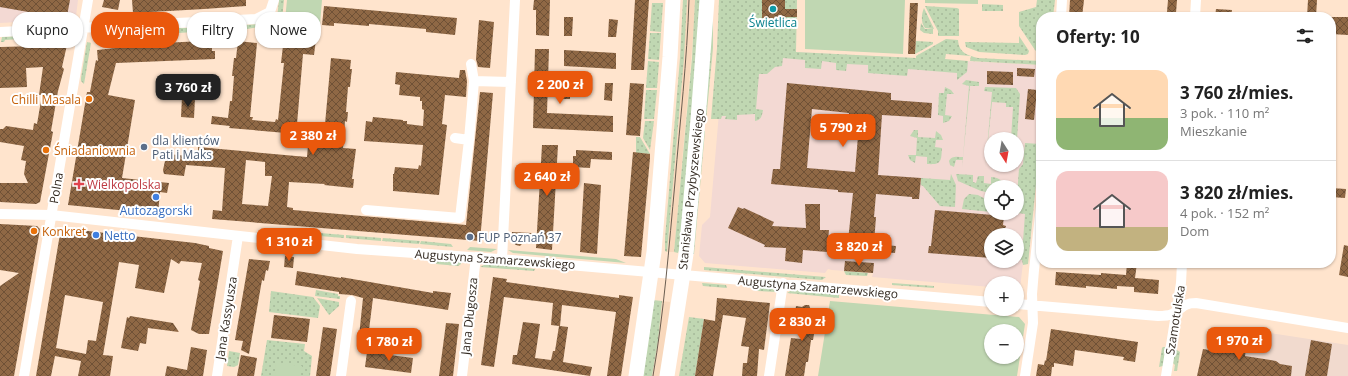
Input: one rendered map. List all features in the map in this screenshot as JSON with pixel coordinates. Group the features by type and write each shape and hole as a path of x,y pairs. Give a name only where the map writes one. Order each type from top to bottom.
{"main road":[{"path":"636,376 651,272 670,57 673,0"},
{"name":"Stanisława Przybyszewskiego","path":"666,376 683,275 693,181 707,0"}],"street":[{"name":"Polna","path":"24,376 88,0"},
{"path":"0,32 256,19 270,12 274,0"},
{"path":"502,259 514,0"},
{"path":"1061,12 1062,0"},
{"path":"1195,12 1196,0"},
{"path":"366,210 460,218 474,81 471,64"},
{"path":"474,81 510,82"},
{"path":"455,138 468,140"},
{"name":"Augustyna Szamarzewskiego","path":"0,214 51,215 357,249 502,259 984,301"},
{"name":"Jana Kassyusza","path":"216,376 238,236"},
{"path":"1025,376 1033,323 1032,306 1036,252"},
{"name":"Jana Długosza","path":"462,376 476,257"},
{"name":"Szamotulska","path":"1166,376 1181,283 1182,268"},
{"path":"769,376 783,283"},
{"path":"341,376 350,301"},
{"path":"1024,305 1148,316 1171,314 1183,305 1196,303 1348,328"}],"shaded area":[{"path":"0,0 78,0 76,12 12,12 12,22 0,23"},
{"path":"687,0 695,0 694,26 674,252 667,252 680,108"},
{"path":"717,48 1036,65 1036,182 1029,257 1024,262 1024,228 984,228 984,268 1022,268 1021,276 984,276 984,286 872,277 873,273 828,269 825,273 705,263 699,256 702,225 710,217 719,113"},
{"path":"662,301 670,302 669,319 660,376 652,376 658,341"},
{"path":"1230,327 1348,345 1348,376 1197,376 1203,349 1226,352"}],"green space":[{"path":"279,0 284,0 283,12 278,12"},
{"path":"287,0 322,0 321,12 286,12"},
{"path":"683,0 687,0 684,58 667,252 665,251 665,238 680,58"},
{"path":"695,0 701,0 680,248 678,253 674,252 692,58"},
{"path":"719,0 797,0 796,52 916,58 916,56 946,39 958,40 960,48 964,53 978,58 1036,61 1036,65 970,61 971,56 946,54 945,59 968,61 967,72 957,80 957,73 908,69 907,76 868,73 868,65 847,64 846,71 836,70 836,63 822,61 821,69 805,68 805,60 783,58 782,66 775,67 767,74 759,74 756,109 763,110 760,119 755,121 755,114 737,115 737,120 725,119 726,116 722,116 721,119 711,119 717,48"},
{"path":"805,0 905,0 903,54 805,49"},
{"path":"925,0 978,0 978,4 925,3"},
{"path":"1037,0 1055,0 1054,12 1036,12 1036,51 1019,26 1019,12 1036,7"},
{"path":"652,3 663,3 661,32 650,31"},
{"path":"982,4 1003,5 1003,11 982,11"},
{"path":"925,6 959,9 959,36 938,36 938,31"},
{"path":"924,8 934,29 925,28 923,24 922,13"},
{"path":"713,15 713,48 706,121 704,120"},
{"path":"921,23 925,29 933,29 933,34 924,33 920,30"},
{"path":"255,24 255,28 247,29 247,25"},
{"path":"179,28 187,28 187,32 179,33"},
{"path":"650,33 661,33 659,60 648,59"},
{"path":"12,36 12,40 1,42 2,37"},
{"path":"1019,36 1029,51 1028,54 979,52 966,47 965,42 1019,43"},
{"path":"916,41 933,42 933,44 915,54"},
{"path":"87,42 91,43 84,84 81,81"},
{"path":"648,61 659,62 657,88 646,88"},
{"path":"966,80 979,82 979,86 970,86 963,160 956,160 954,167 950,165 949,161 953,157 963,157 969,86 962,84"},
{"path":"945,87 951,90 954,94 947,94 945,115 952,116 949,121 943,123 943,116 938,115 939,93 944,93"},
{"path":"985,87 1016,88 1020,94 1017,132 1011,132 1013,107 1006,107 1006,103 992,102 988,132 992,92 984,91"},
{"path":"646,90 657,90 654,119 644,119"},
{"path":"645,121 654,121 650,150 643,138"},
{"path":"914,130 918,130 918,137 935,138 936,131 941,135 943,140 936,140 935,147 942,148 941,159 938,163 927,164 927,157 916,156 915,163 910,160 908,155 916,155 917,138 910,136"},
{"path":"703,131 705,131 694,254 692,254"},
{"path":"636,137 640,137 650,154 636,153"},
{"path":"1025,143 1036,144 1036,184 1028,264 1024,265 1024,180 1018,180 1019,172 1024,172"},
{"path":"951,174 956,185 955,207 940,206 921,185 921,178 950,180"},
{"path":"956,174 973,175 973,182 976,183 978,176 984,176 984,192 981,191 958,181"},
{"path":"991,177 996,178 1000,180 991,180"},
{"path":"969,194 978,195 984,198 984,211 962,209 964,199"},
{"path":"278,230 306,232 306,235 278,232"},
{"path":"308,232 344,235 344,238 307,235"},
{"path":"346,235 381,238 381,241 346,238"},
{"path":"383,238 420,241 419,244 382,241"},
{"path":"421,241 451,244 453,247 420,244"},
{"path":"470,247 497,249 491,252 467,250"},
{"path":"508,250 616,259 626,263 513,253"},
{"path":"437,260 461,262 461,264 458,266 436,264"},
{"path":"486,264 535,269 534,271 480,267"},
{"path":"704,267 826,277 822,280 704,270"},
{"path":"844,271 868,273 867,276 846,275"},
{"path":"702,283 726,285 727,288 703,286"},
{"path":"892,283 934,286 934,288 892,285"},
{"path":"759,287 773,289 777,292 757,291"},
{"path":"316,290 338,294 340,299 315,296"},
{"path":"792,290 839,294 839,298 787,293"},
{"path":"271,291 313,297 320,306 318,318 269,312"},
{"path":"317,298 339,302 339,306 329,315"},
{"path":"653,300 662,301 658,341 652,376 641,376"},
{"path":"830,301 984,314 984,316 1019,317 1025,324 1024,330 1024,324 984,324 984,364 1019,364 1017,376 818,376"},
{"path":"689,317 704,319 695,376 679,376"},
{"path":"267,340 305,344 304,351 312,356 310,376 261,376"},
{"path":"1166,347 1163,366 1159,367 1162,348"},
{"path":"1175,349 1180,352 1177,371 1174,371 1175,365 1173,363"},
{"path":"229,351 240,353 238,365 234,367 227,366"},
{"path":"276,363 302,366 300,376 275,376"}],"building":[{"path":"0,0 70,0 68,12 28,12 0,7"},
{"path":"104,0 120,0 118,10 102,7"},
{"path":"132,0 246,0 246,6 133,12"},
{"path":"534,0 550,0 549,36 536,35 536,10 533,10"},
{"path":"635,0 649,0 644,70 631,70"},
{"name":"Świetlica","path":"762,0 785,0 785,9 797,9 797,17 785,17 784,22 773,21 773,18 762,18"},
{"path":"1070,0 1084,0 1083,12 1069,12"},
{"path":"1168,0 1177,0 1176,12 1167,12"},
{"path":"1308,0 1317,0 1316,12 1307,12"},
{"path":"910,3 918,3 915,54 908,54"},
{"path":"324,6 457,18 455,35 426,32 426,29 369,24 369,26 334,23 334,26 322,25"},
{"path":"1216,9 1232,10 1232,12 1216,12"},
{"path":"564,17 573,17 572,36 564,36"},
{"path":"1336,17 1348,17 1348,35 1336,34"},
{"path":"609,19 618,20 616,37 608,37"},
{"path":"479,20 494,22 490,68 478,67 476,59"},
{"path":"179,42 187,42 187,48 212,48 212,51 215,51 215,59 116,63 108,95 135,100 122,178 169,183 167,193 160,192 158,214 68,205 87,92 90,92 96,60 98,61 97,50 116,48 179,48"},
{"path":"247,42 255,43 255,48 257,48 250,117 253,117 252,120 275,122 276,119 278,120 284,63 281,63 283,48 315,48 314,55 303,54 297,124 322,127 322,124 325,124 331,58 351,60 350,69 352,69 350,87 348,87 346,112 348,112 347,122 345,121 343,148 356,149 352,179 354,179 353,188 324,185 325,184 289,182 287,207 293,208 293,210 466,225 480,92 493,93 480,241 212,219 213,210 222,211 225,168 186,165 184,176 164,174 163,170 168,154 198,157 198,147 307,157 309,135 229,128 230,126 211,124 212,116 228,118 230,101 232,101 234,58 236,58 237,48 247,48","holes":["246,160 265,162 265,176 272,176 268,206 242,204"]},
{"path":"0,47 66,48 62,67 64,69 58,91 51,131 53,132 40,202 36,204 0,202 0,183 28,183 24,174 26,161 21,160 24,146 0,142 0,129 3,129 6,126 33,130 34,123 37,124 42,95 39,95 43,67 26,68 27,87 0,88"},
{"path":"535,49 549,49 547,113 613,116 613,132 533,128"},
{"path":"564,50 616,53 616,69 564,66"},
{"path":"1017,68 1035,69 1034,77 1017,76"},
{"path":"460,70 465,70 467,81 466,97 445,95 442,124 447,125 439,195 393,191 393,174 395,167 418,169 419,165 421,166 423,145 364,141 366,121 372,122 373,117 403,120 407,121 407,124 423,126 424,110 422,109 422,101 420,101 420,97 399,95 400,85 395,84 396,72 459,78"},
{"path":"987,71 1013,72 1013,85 987,84"},
{"path":"562,80 570,81 570,99 562,99"},
{"path":"605,83 613,83 612,101 604,100"},
{"path":"630,83 644,84 640,136 626,135"},
{"path":"787,83 891,93 891,100 932,103 931,118 882,115 878,175 921,178 919,199 876,194 874,243 848,241 853,193 838,192 838,190 771,184 773,169 780,169","holes":["812,109 849,113 848,122 859,124 855,172 807,168"]},
{"path":"1028,89 1036,90 1034,120 1025,119"},
{"path":"182,97 195,98 194,118 181,117"},
{"path":"542,145 558,145 552,250 536,248"},
{"path":"576,150 612,152 612,160 591,159 590,168 573,167 573,156 576,156"},
{"path":"633,152 650,154 641,257 624,256"},
{"path":"584,183 601,185 597,254 580,252"},
{"path":"1336,188 1346,189 1345,198 1336,197"},
{"path":"805,204 820,204 820,230 829,230 827,252 803,250 802,263 785,261 786,248 764,247 765,245 728,228 738,207 744,208 774,222 772,226 806,228"},
{"path":"935,210 984,214 984,220 1004,220 1003,225 1006,226 1005,228 984,228 984,257 928,253 929,246 931,246"},
{"path":"0,224 37,226 40,229 14,376 0,376 0,286 19,273 0,270"},
{"path":"61,228 195,243 223,251 209,334 199,334 191,330 202,263 181,261 179,264 171,259 164,293 135,288 139,265 119,262 103,355 113,356 110,376 78,376 81,361 55,356 51,376 36,376","holes":["65,295 103,302 96,341 88,340 86,354 56,348"]},
{"path":"512,232 532,233 520,246 512,242"},
{"path":"885,245 896,246 895,253 884,252"},
{"path":"1344,245 1348,246 1348,277 1339,275"},
{"path":"285,256 294,257 293,268 284,267"},
{"path":"249,259 270,261 268,271 266,270 264,281 262,280 249,354 241,350 243,341 235,340"},
{"path":"845,261 874,263 873,273 844,271"},
{"path":"1127,268 1136,268 1135,278 1159,280 1158,294 1134,292 1134,287 1117,286 1117,289 1055,285 1056,272 1126,275"},
{"path":"297,271 433,293 433,291 451,293 448,310 373,298 368,338 359,336 363,298 339,294 339,292 295,285"},
{"path":"493,277 507,279 506,282 619,298 619,295 633,297 621,376 607,376 616,312 562,305 560,326 568,327 563,362 592,367 590,376 512,364 513,355 517,355 523,322 540,324 535,358 551,360 553,351 555,351 559,326 551,325 553,303 504,297 494,367 481,365"},
{"path":"717,298 770,303 764,350 759,349 757,376 742,376 743,363 747,363 749,347 741,346 746,318 723,315 713,376 695,376 704,319 715,321"},
{"path":"809,305 811,310 818,311 813,340 811,340 808,362 806,362 804,376 785,376 791,338 801,339 803,324 794,322 796,306 802,307"},
{"path":"274,315 310,319 307,342 271,338"},
{"path":"130,316 173,323 179,332 148,328 146,344 140,343 138,351 121,348 127,317 129,318"},
{"path":"446,323 459,324 453,376 439,376"},
{"path":"323,327 337,329 330,376 316,376"},
{"path":"1230,327 1247,329 1245,356 1276,361 1280,364 1292,366 1291,376 1197,376 1203,349 1226,353"},
{"path":"1051,329 1138,342 1135,362 1123,360 1124,357 1075,350 1073,366 1054,363 1051,376 1036,376 1038,364 1044,365 1045,360 1046,361"},
{"path":"1311,340 1332,344 1327,376 1305,376"},
{"path":"191,347 207,350 203,376 165,376 167,366 187,370"},
{"path":"367,352 413,358 411,373 365,367"},
{"path":"241,355 257,358 254,376 237,376"}],"tram line":[{"path":"653,376 668,255 685,69 689,0"}],"place":[{"name":"Świetlica","path":"773,9"},
{"name":"Chilli Masala","path":"89,99"},
{"name":"dla klientów Pati i Maks","path":"144,147"},
{"name":"Śniadaniownia","path":"46,150"},
{"name":"Wielkopolska","path":"79,184"},
{"name":"Autozagorski","path":"156,197"},
{"name":"Konkret","path":"34,231"},
{"name":"Netto","path":"96,235"},
{"name":"FUP Poznań 37","path":"470,237"}]}
